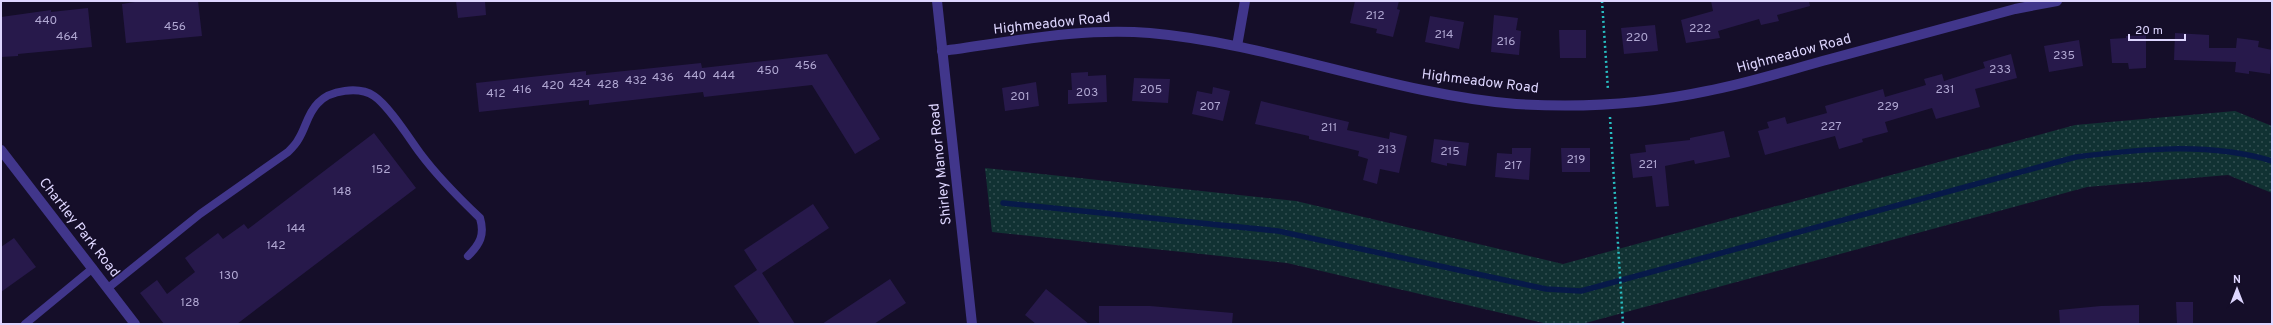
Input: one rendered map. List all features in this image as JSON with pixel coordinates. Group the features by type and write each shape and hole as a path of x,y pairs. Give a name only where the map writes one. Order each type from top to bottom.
{"street":[{"name":"Shirley Manor Road","path":"937,1 972,324"},
{"path":"1236,46 1246,1"},
{"name":"Highmeadow Road","path":"942,51 1066,34 1110,32 1192,38 1236,46 1413,88 1466,97 1517,104 1609,103 1707,92 2015,9 2057,1"},
{"name":"Chartley Park Road","path":"1,150 135,324"}],"lane":[{"path":"108,288 200,214 288,152 299,140 308,116 318,102 331,93 346,91 359,91 374,96 399,124 421,154 480,218 483,228 480,243 468,256"},
{"path":"25,324 93,268"}],"path":[{"path":"1602,1 1623,324"}],"green space":[{"path":"2235,111 2272,126 2272,193 2228,175 2087,187 1582,324 1548,324 1287,263 992,232 985,168 1296,201 1563,264 2075,125"}],"building":[{"path":"141,1 198,1 202,36 126,43 122,4"},
{"path":"456,1 485,1 486,15 458,18"},
{"path":"1355,1 1399,1 1397,9 1400,10 1393,37 1376,33 1377,29 1350,23"},
{"path":"1711,1 1809,1 1810,6 1777,15 1779,21 1761,25 1759,19 1718,31 1720,38 1686,43 1681,20 1713,11"},
{"path":"88,8 92,47 1,57 1,17 51,10 51,12"},
{"path":"1494,15 1518,18 1516,30 1521,31 1519,55 1491,52"},
{"path":"1430,16 1464,22 1459,49 1425,42"},
{"path":"1655,25 1658,51 1624,54 1621,28"},
{"path":"1559,30 1586,30 1586,58 1560,58"},
{"path":"2175,33 2209,35 2209,48 2236,48 2237,38 2259,41 2258,47 2272,50 2270,74 2249,71 2249,74 2235,72 2236,62 2174,60"},
{"path":"2146,35 2146,68 2129,69 2128,63 2112,63 2110,39 2126,38 2126,36"},
{"path":"2079,40 2083,66 2049,72 2044,46"},
{"path":"827,54 880,139 855,154 812,85 704,97 703,92 589,105 589,100 479,112 476,83 586,71 586,75 701,63 702,68"},
{"path":"2011,54 2017,78 1975,89 1980,107 1936,119 1932,108 1885,122 1888,132 1862,139 1863,142 1839,149 1835,136 1765,155 1758,131 1769,128 1767,122 1785,117 1787,124 1827,113 1825,106 1883,89 1885,97 1926,85 1924,79 1942,74 1944,81 1985,68 1983,62"},
{"path":"1088,72 1088,76 1106,75 1107,102 1068,104 1068,90 1072,90 1071,73"},
{"path":"1134,78 1170,79 1168,103 1132,101"},
{"path":"1036,82 1039,106 1005,111 1002,88"},
{"path":"1213,87 1230,91 1223,121 1192,114 1197,91 1212,94"},
{"path":"1261,101 1349,122 1347,130 1389,139 1390,132 1407,136 1399,173 1380,169 1377,184 1363,180 1368,159 1358,156 1359,151 1309,139 1309,136 1255,124"},
{"path":"1724,131 1730,157 1695,164 1694,160 1665,166 1669,206 1656,207 1652,176 1633,178 1630,154 1646,152 1645,145 1690,140 1690,138"},
{"path":"374,133 416,188 237,324 164,324 140,293 157,280 167,294 195,272 185,258 218,233 223,239 244,224 248,229"},
{"path":"1434,139 1469,143 1466,166 1447,163 1447,166 1431,162"},
{"path":"1512,148 1531,148 1529,180 1495,177 1497,153 1512,154"},
{"path":"1561,148 1590,148 1590,172 1562,172"},
{"path":"813,204 829,228 762,273 795,324 760,324 734,286 757,270 744,250"},
{"path":"14,238 36,267 1,292 1,247"},
{"path":"890,279 906,303 874,324 822,324"},
{"path":"1046,289 1089,324 1036,324 1025,315"},
{"path":"2176,302 2193,302 2193,324 2177,324"},
{"path":"2139,305 2139,324 2060,324 2059,310 2101,306"},
{"path":"1099,306 1150,306 1233,313 1232,324 1099,324"}],"waterway":[{"path":"1003,203 1278,231 1546,289 1581,291 2076,157 2150,150 2199,149 2224,151 2272,161"}]}
